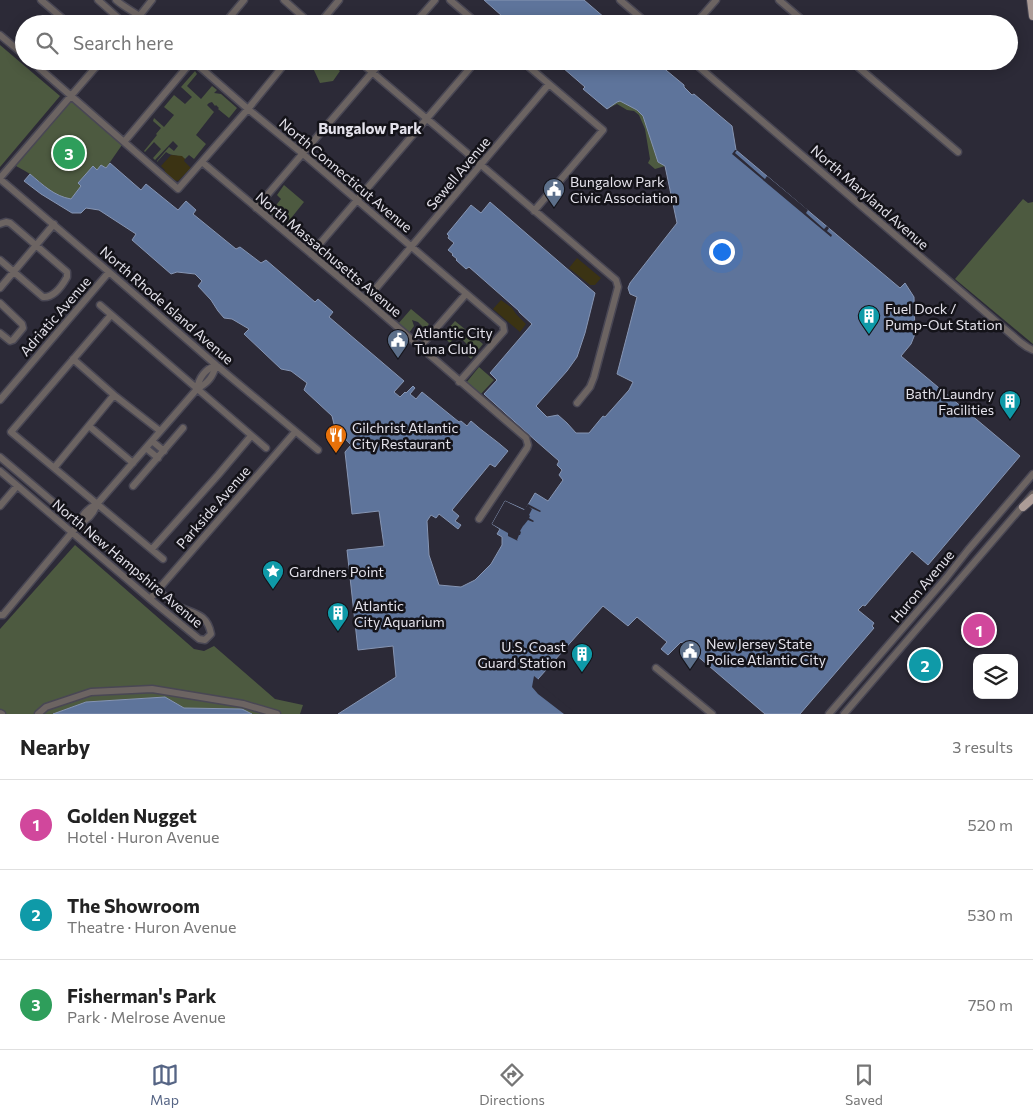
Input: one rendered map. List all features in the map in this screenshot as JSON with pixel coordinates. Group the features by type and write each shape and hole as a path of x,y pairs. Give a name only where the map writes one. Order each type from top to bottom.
{"main road":[{"path":"1031,0 1033,16"},
{"path":"1023,507 1033,498"}],"street":[{"path":"41,0 58,15"},
{"path":"98,0 115,15"},
{"path":"116,0 140,15 152,0"},
{"path":"232,15 244,0"},
{"path":"284,0 301,15"},
{"path":"326,15 339,0"},
{"path":"422,15 434,0"},
{"path":"450,0 468,15"},
{"path":"622,0 638,15"},
{"path":"703,15 716,0"},
{"path":"779,0 796,15"},
{"path":"0,35 15,48"},
{"path":"41,70 178,189 280,70"},
{"path":"0,179 93,70"},
{"path":"124,142 184,70"},
{"name":"North Connecticut Avenue","path":"202,70 503,325 504,331 459,382"},
{"path":"370,70 618,283 594,377 590,387 577,403"},
{"path":"311,254 468,70"},
{"path":"533,70 603,130 534,211"},
{"name":"North Maryland Avenue","path":"703,70 1020,342 1033,350"},
{"path":"862,70 958,152"},
{"path":"256,208 373,72"},
{"name":"Sewell Avenue","path":"366,300 550,84"},
{"name":"North Massachusetts Avenue","path":"202,162 526,438 528,445 479,519"},
{"name":"North Rhode Island Avenue","path":"0,179 318,450"},
{"path":"0,224 10,223 67,272 67,277 52,296 43,297 0,260"},
{"path":"0,288 54,224"},
{"name":"Adriatic Avenue","path":"0,400 109,272"},
{"path":"419,348 466,294"},
{"path":"0,303 22,324 23,328 10,341 0,333"},
{"path":"100,305 266,448"},
{"path":"111,315 11,432 163,559"},
{"path":"73,360 160,431"},
{"path":"0,615 22,592 79,524 95,511 97,504 197,389 203,386 214,374 216,365"},
{"path":"54,468 114,395"},
{"path":"89,426 133,463"},
{"path":"133,486 183,428"},
{"name":"Parkside Avenue","path":"150,599 295,432"},
{"path":"152,549 251,436"},
{"path":"152,441 164,451"},
{"path":"146,448 158,458"},
{"name":"North New Hampshire Avenue","path":"0,457 175,605 193,612 209,624 211,634 205,640 199,639 0,471"},
{"name":"Huron Avenue","path":"829,714 1033,474"},
{"path":"0,506 17,486"},
{"name":"Huron Avenue","path":"844,714 1033,494"},
{"path":"656,668 712,714"},
{"path":"38,714 46,707 91,692 152,689 243,704 277,714"}],"green space":[{"path":"0,45 15,58 15,70 29,70 60,96 0,167"},
{"path":"314,70 340,71 333,81 320,83"},
{"path":"195,71 197,74 187,86 201,99 212,86 217,90 214,93 221,94 237,108 229,118 212,102 209,103 207,105 214,112 196,135 206,144 194,159 189,155 185,159 166,152 157,162 169,147 174,151 178,146 173,141 155,160 153,158 161,149 154,142 144,151 161,128 153,121 154,118 164,127 174,115 164,107 174,95 185,104 192,97 181,87"},
{"path":"71,96 124,142 106,168 97,170 93,167 79,183 82,186 71,199 53,193 30,174 12,164"},
{"path":"603,98 641,102 665,166 655,169 648,163 650,159 645,129 639,115 617,104 607,109 598,102"},
{"path":"284,185 304,202 284,227 269,214 281,199 277,195"},
{"path":"1023,199 1028,203 1033,202 1033,344 955,279"},
{"path":"411,309 429,324 425,329 418,322 412,320 414,326 409,333 398,324"},
{"path":"455,321 483,344 471,359 462,351 467,344 457,335 450,343 442,336"},
{"path":"479,367 494,380 480,395 466,383"},
{"path":"75,545 194,649 204,651 214,646 275,699 303,705 300,714 252,714 242,709 184,708 165,697 86,702 53,714 0,714 0,629"}],"sand":[{"path":"171,155 182,156 191,168 178,181 173,180 164,172 165,170 161,166"},
{"path":"577,258 601,278 595,285 590,285 569,268"},
{"path":"501,300 512,308 526,324 520,332 493,309"}],"water":[{"path":"484,0 584,0 602,15 501,15"},
{"path":"565,70 666,70 684,85 692,95 694,94 732,126 736,150 900,288 905,283 914,297 915,334 911,344 901,356 1020,456 928,565 912,551 865,606 863,605 858,610 874,623 872,626 874,628 800,714 765,714 681,642 668,655 661,649 667,642 637,617 628,626 603,606 536,683 573,714 338,714 396,677 393,646 358,650 347,550 384,546 379,511 352,514 345,452 351,445 335,428 332,416 304,390 307,383 291,371 281,369 244,334 249,329 232,319 224,318 198,286 202,281 195,274 177,272 171,274 132,240 136,234 99,210 86,208 81,213 72,213 24,181 30,174 54,193 71,199 81,186 78,183 93,166 97,170 101,165 106,168 110,163 141,190 146,184 178,210 186,201 196,210 193,214 236,249 240,247 261,263 266,260 315,302 318,299 333,312 329,317 404,381 394,392 400,397 413,386 415,388 410,394 416,399 422,392 459,422 461,421 467,426 471,421 508,451 495,467 490,464 452,510 459,516 455,521 461,525 458,529 439,514 436,518 431,515 427,521 429,555 439,585 461,587 475,580 491,564 502,545 502,537 497,534 500,529 492,524 505,501 525,510 535,493 548,501 563,480 559,475 562,470 557,465 559,461 484,394 497,380 490,373 532,324 469,267 466,269 456,260 448,250 454,243 448,238 447,234 471,205 481,213 490,202 595,293 577,357 536,406 547,417 558,415 576,433 589,433 629,390 633,382 617,374 637,297 630,294 628,288 677,223 665,166 658,162 643,116 637,110 620,101 607,109 583,89 585,87"},
{"path":"165,697 184,708 242,709 252,714 53,714 86,702"}],"pier":[{"path":"737,150 735,153 765,179 767,176 808,210 806,213 824,229 827,226 829,228 827,231 832,235 831,237 732,154"},
{"path":"505,501 524,510 528,504 541,511 529,507 532,509 529,518 534,521 528,520 523,526 518,541 492,524"},
{"path":"534,676 540,681 539,683 575,714 564,714 538,694 532,687"}],"place":[{"name":"Fisherman's Park","path":"69,153"},
{"name":"Bungalow Park Civic Association","path":"554,208"},
{"name":"Fuel Dock / Pump-Out Station","path":"869,335"},
{"name":"Atlantic City Tuna Club","path":"398,359"},
{"name":"Bath/Laundry Facilities","path":"1010,420"},
{"name":"Gilchrist Atlantic City Restaurant","path":"336,454"},
{"name":"Gardners Point","path":"273,590"},
{"name":"Golden Nugget","path":"979,630"},
{"name":"Atlantic City Aquarium","path":"338,632"},
{"name":"The Showroom","path":"925,665"},
{"name":"New Jersey State Police Atlantic City","path":"690,670"},
{"name":"U.S. Coast Guard Station","path":"582,673"}],"district":[{"name":"Bungalow Park","path":"370,128"}]}
